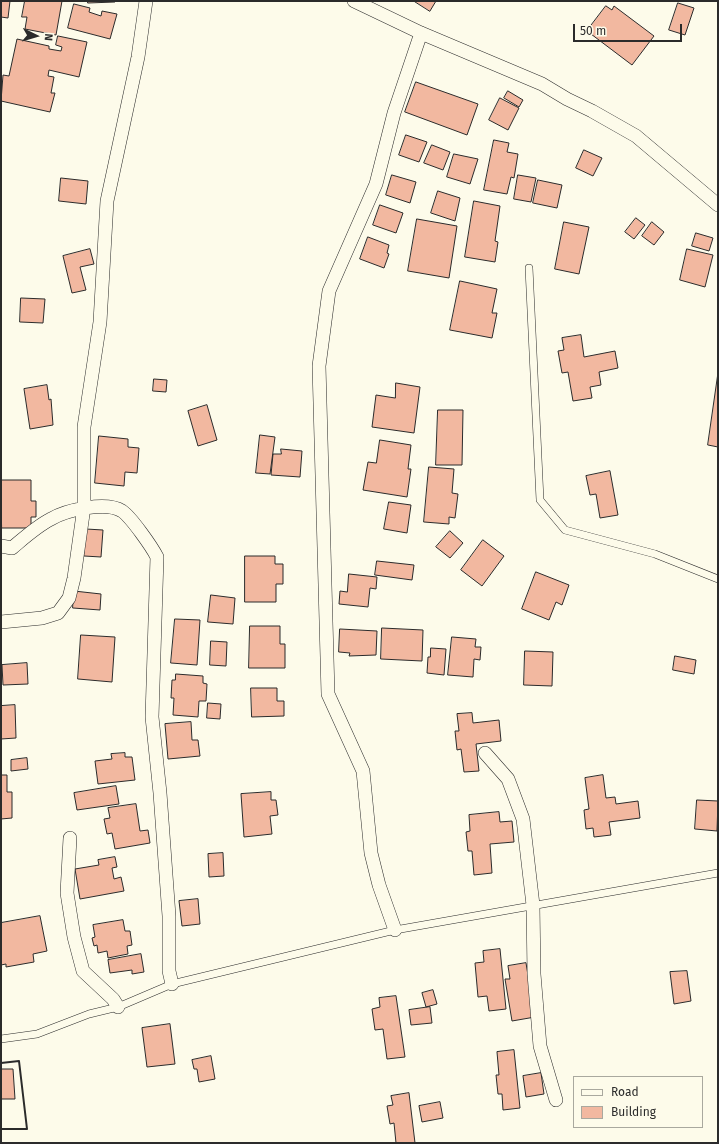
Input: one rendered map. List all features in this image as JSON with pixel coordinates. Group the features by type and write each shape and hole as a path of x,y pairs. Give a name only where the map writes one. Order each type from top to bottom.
{"street":[{"path":"1,622 47,616 58,613 69,598 74,578 84,507 84,427 100,322 107,201 138,57 146,1"},
{"path":"354,1 421,33 542,84 636,136 718,205"},
{"path":"395,930 379,885 371,853 363,771 328,694 319,366 329,291 376,184 394,113 421,33"},
{"path":"1,546 12,548 51,518 84,507 103,507 122,511 150,544 157,557 152,717 160,793 169,916 169,971 172,984"},
{"path":"485,753 508,779 523,820 533,905 534,974 540,1046 556,1100"},
{"path":"70,838 67,893 74,937 83,970 113,999 118,1007"}],"lane":[{"path":"529,268 540,500 565,530 655,554 718,578"},
{"path":"1,1039 37,1034 89,1014 118,1007 172,984 395,930 718,873"}],"building":[{"path":"1,1 10,1 8,18 1,17"},
{"path":"25,1 62,1 56,35 25,29 27,17 22,17"},
{"path":"88,1 115,1 115,2 88,3"},
{"path":"414,1 436,1 430,11"},
{"path":"678,3 694,8 685,35 669,30"},
{"path":"74,4 90,8 89,12 101,16 102,11 117,14 110,39 68,28"},
{"path":"606,6 612,10 614,6 654,36 632,65 587,31"},
{"path":"58,36 87,42 79,77 49,70 48,76 54,77 51,93 55,93 50,112 1,101 3,75 9,76 17,39 49,46 49,49 61,51 62,47 56,45"},
{"path":"416,82 478,104 467,135 405,112"},
{"path":"508,91 523,100 519,107 504,98"},
{"path":"500,98 519,108 508,130 489,120"},
{"path":"406,135 427,142 419,162 399,155"},
{"path":"494,140 509,143 507,152 518,154 514,178 511,177 507,194 484,190"},
{"path":"432,145 450,152 443,170 424,163"},
{"path":"584,150 602,158 593,176 576,168"},
{"path":"454,154 478,159 470,184 447,177"},
{"path":"392,175 416,182 410,203 386,195"},
{"path":"518,175 536,178 531,202 514,199"},
{"path":"61,178 88,181 86,204 59,201"},
{"path":"538,180 562,185 557,208 533,203"},
{"path":"438,191 460,198 455,221 431,213"},
{"path":"474,201 500,206 495,241 498,242 495,262 465,257"},
{"path":"380,205 403,213 396,233 373,225"},
{"path":"636,218 645,225 634,239 625,232"},
{"path":"417,219 457,226 449,278 408,271"},
{"path":"564,222 589,227 579,274 555,269"},
{"path":"652,222 664,232 654,245 642,236"},
{"path":"696,233 713,238 709,251 692,246"},
{"path":"368,237 389,245 387,253 389,254 384,268 360,259"},
{"path":"90,249 94,264 80,267 86,290 72,293 63,256"},
{"path":"687,249 713,255 705,287 680,280"},
{"path":"460,281 497,289 492,313 497,313 492,338 450,330"},
{"path":"21,298 45,299 43,323 20,322"},
{"path":"581,335 584,357 615,351 618,368 599,372 601,385 590,387 592,398 573,401 568,372 562,373 558,351 564,350 562,338"},
{"path":"718,373 718,447 708,445"},
{"path":"154,379 167,380 166,392 153,391"},
{"path":"396,383 420,387 414,433 372,427 376,395 395,398"},
{"path":"47,385 49,400 51,399 53,425 30,429 24,389"},
{"path":"207,405 217,440 198,446 188,411"},
{"path":"438,410 463,410 462,465 436,465"},
{"path":"260,435 275,437 270,474 256,473"},
{"path":"99,436 128,439 128,447 139,448 137,473 125,472 124,486 95,483"},
{"path":"380,440 411,445 408,469 411,469 407,497 363,490 368,462 376,463"},
{"path":"281,449 302,451 300,477 271,475 273,454 281,454"},
{"path":"429,467 454,469 452,493 458,494 455,518 449,517 449,524 424,522"},
{"path":"610,471 618,515 600,518 596,494 590,495 586,476"},
{"path":"1,480 31,480 31,501 36,501 36,517 31,517 31,528 2,528"},
{"path":"389,502 411,505 407,533 384,529"},
{"path":"86,529 103,530 101,557 84,556"},
{"path":"450,531 463,543 450,558 436,547"},
{"path":"483,540 504,556 482,586 461,570"},
{"path":"245,556 275,556 275,564 283,564 283,584 276,584 276,602 245,602"},
{"path":"377,561 414,565 412,580 375,575"},
{"path":"536,572 569,585 562,605 556,602 549,620 522,609"},
{"path":"349,574 377,577 376,589 370,588 368,607 339,604 340,591 347,592"},
{"path":"74,591 101,594 100,610 73,608"},
{"path":"211,595 235,598 233,624 208,622"},
{"path":"175,619 200,620 197,665 171,663"},
{"path":"250,626 280,626 280,644 285,644 285,668 249,668"},
{"path":"382,628 423,630 422,661 381,659"},
{"path":"340,629 377,631 376,655 349,656 350,653 339,652"},
{"path":"81,635 115,637 112,682 78,679"},
{"path":"452,637 476,639 475,647 481,647 480,660 474,659 473,677 448,675"},
{"path":"211,641 227,642 226,666 210,665"},
{"path":"431,648 446,649 444,675 427,673 428,657 430,657"},
{"path":"525,651 553,652 552,686 524,685"},
{"path":"675,656 696,660 694,674 673,670"},
{"path":"27,663 28,684 3,685 2,665"},
{"path":"176,674 203,676 203,683 207,684 206,701 199,701 198,717 173,715 174,698 171,698 172,680 175,680"},
{"path":"251,688 277,688 277,701 284,701 284,716 252,717"},
{"path":"208,703 221,704 220,719 207,718"},
{"path":"15,705 16,738 1,739 1,706"},
{"path":"472,713 473,723 499,720 501,741 476,744 479,771 464,772 461,749 457,750 455,731 459,731 457,714"},
{"path":"191,722 192,740 198,740 200,756 168,759 165,724"},
{"path":"125,753 125,757 132,757 135,780 98,784 95,761 112,759 111,754"},
{"path":"27,758 28,769 11,771 11,760"},
{"path":"1,775 7,775 7,792 12,792 12,818 1,819"},
{"path":"603,775 606,798 615,797 616,804 638,801 640,818 609,822 611,835 594,837 593,828 586,829 584,810 589,809 585,778"},
{"path":"116,786 119,804 77,810 74,793"},
{"path":"271,792 271,800 276,800 278,815 270,816 272,834 244,837 241,794"},
{"path":"697,800 718,801 717,831 695,829"},
{"path":"136,804 140,831 148,830 150,843 115,849 112,833 107,834 104,819 110,818 108,808"},
{"path":"499,812 500,822 512,821 514,842 490,844 492,873 474,875 472,851 468,851 466,832 470,831 469,815"},
{"path":"223,853 224,876 209,877 208,854"},
{"path":"115,857 117,867 112,868 114,879 121,877 124,891 80,899 75,869 99,865 98,860"},
{"path":"198,899 200,924 182,926 179,901"},
{"path":"40,916 47,951 33,954 34,962 6,967 6,964 1,965 1,923"},
{"path":"123,920 125,931 130,931 132,945 127,946 128,954 108,958 107,951 98,953 97,945 94,946 92,938 95,937 93,925"},
{"path":"500,949 506,1009 489,1011 487,996 478,997 475,963 484,962 483,951"},
{"path":"141,954 144,972 132,974 132,970 110,973 108,960"},
{"path":"526,963 535,1017 512,1021 505,979 510,979 508,966"},
{"path":"687,971 691,1001 674,1004 670,972"},
{"path":"433,990 437,1004 426,1007 422,993"},
{"path":"396,996 405,1057 387,1059 383,1029 375,1030 372,1009 380,1007 379,998"},
{"path":"430,1007 432,1023 411,1025 409,1010"},
{"path":"170,1024 175,1064 147,1067 142,1028"},
{"path":"514,1050 520,1108 503,1110 502,1094 498,1094 496,1075 499,1075 497,1052"},
{"path":"211,1056 215,1079 199,1082 197,1069 194,1069 192,1060"},
{"path":"1,1069 13,1069 15,1099 1,1099"},
{"path":"541,1073 544,1094 526,1097 523,1076"},
{"path":"409,1093 415,1143 396,1143 394,1123 390,1124 387,1106 393,1105 391,1096"},
{"path":"440,1102 443,1118 422,1122 419,1106"}],"wall":[{"path":"1,1063 19,1061 27,1129 1,1129"}]}
